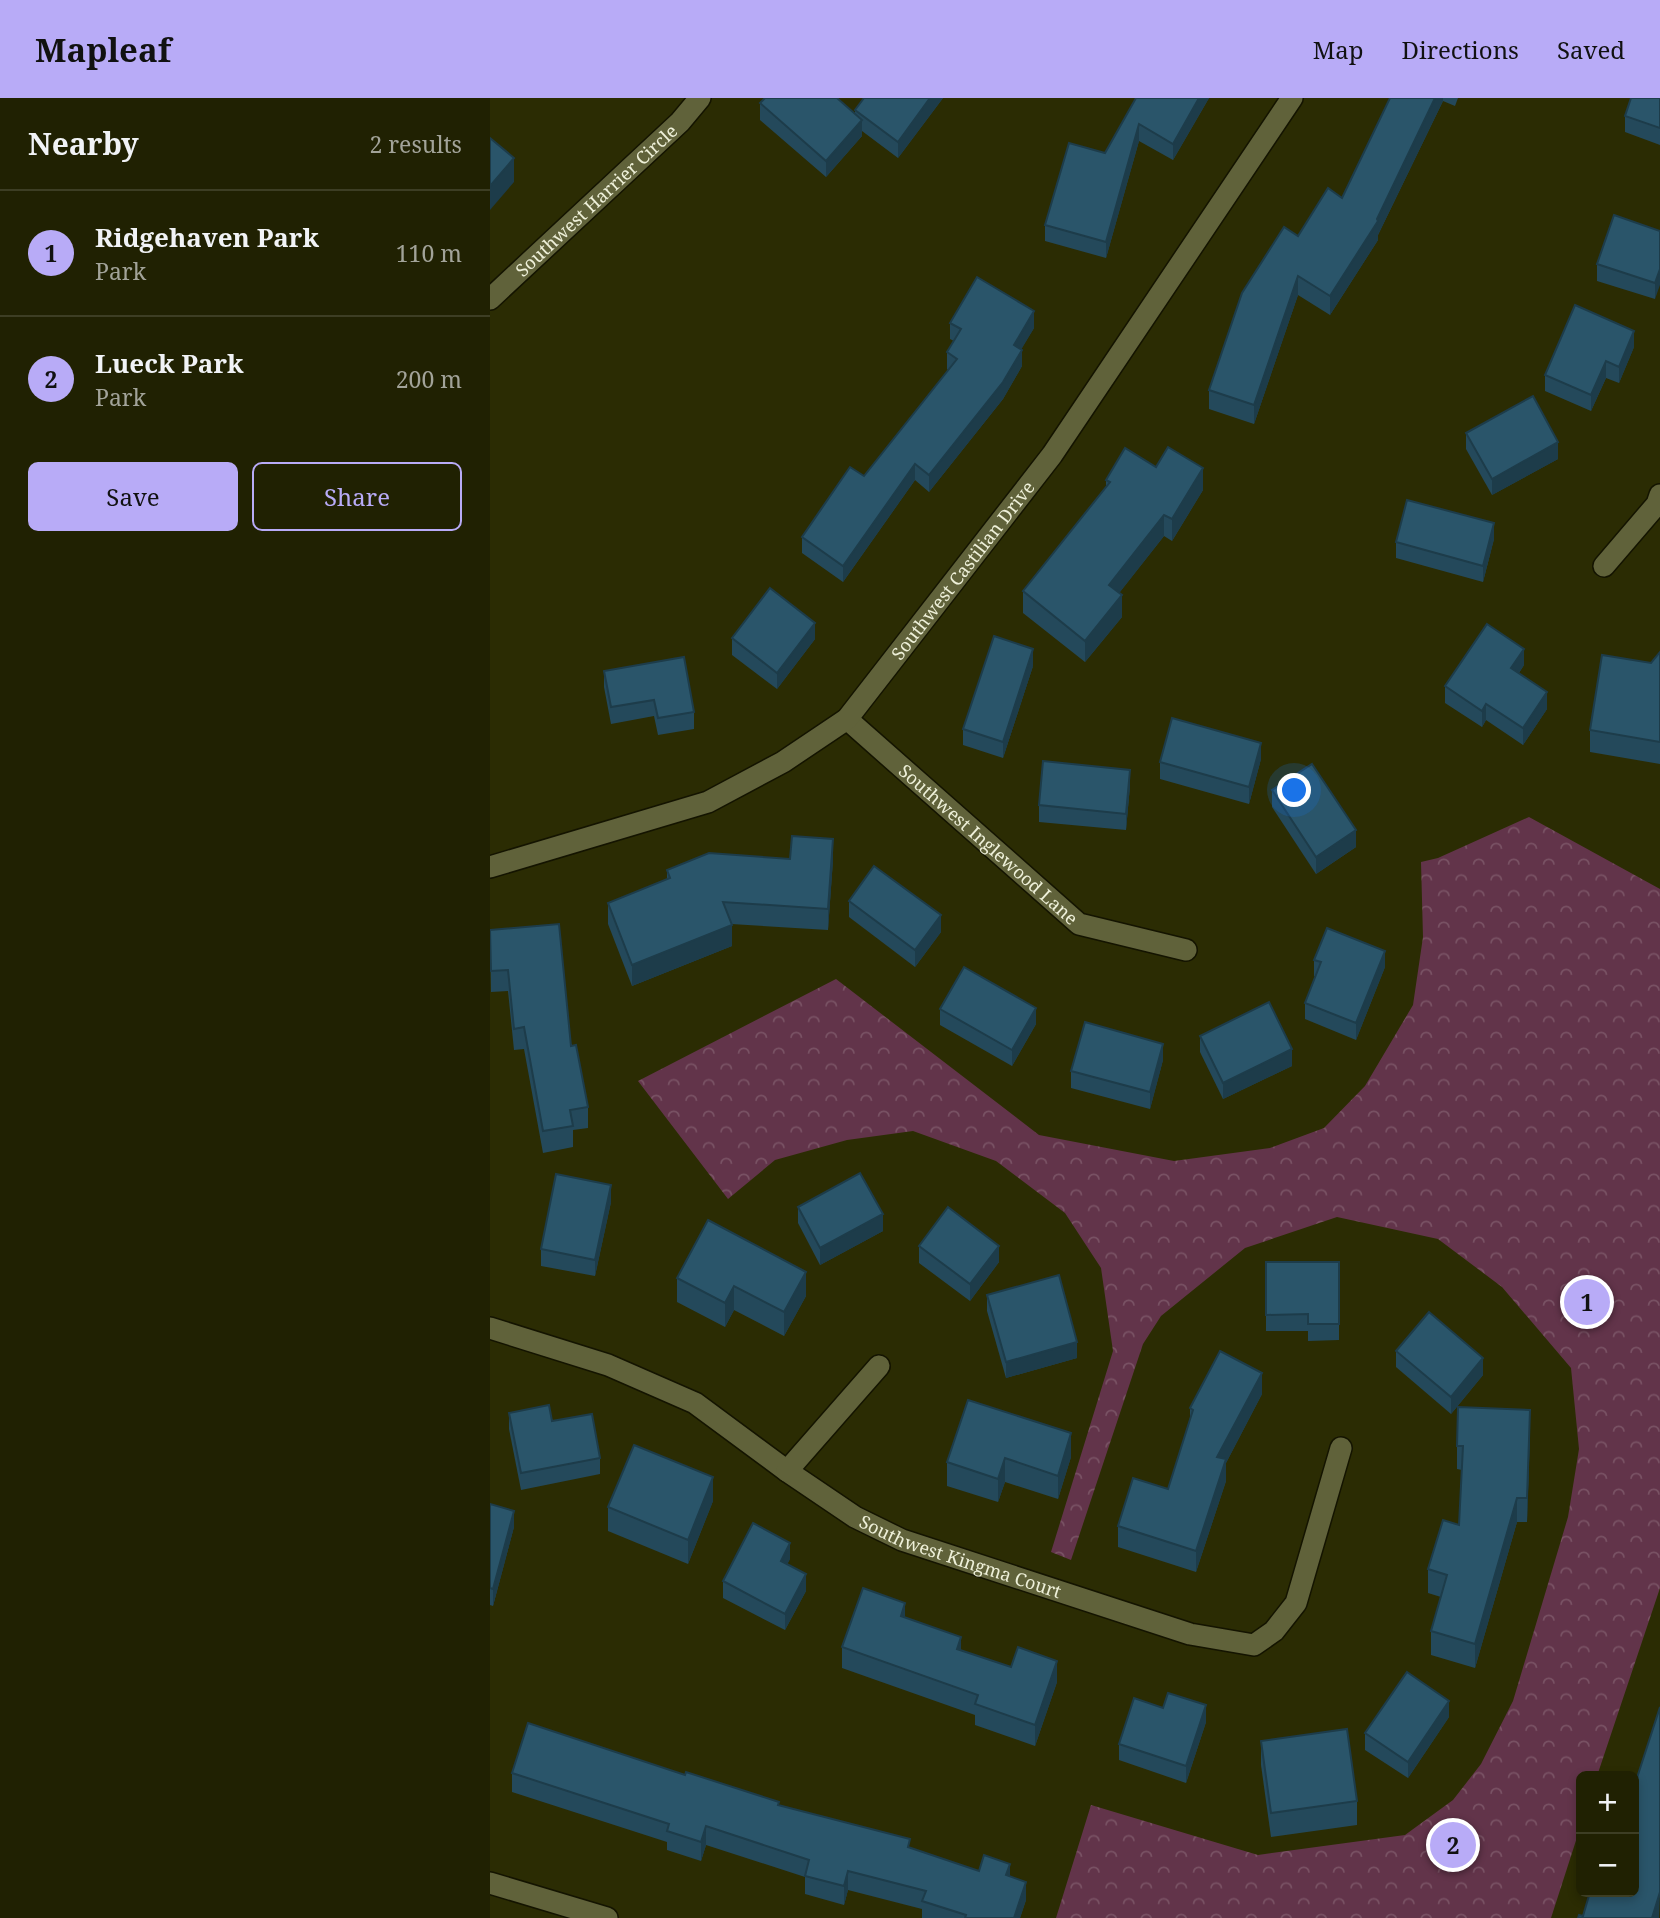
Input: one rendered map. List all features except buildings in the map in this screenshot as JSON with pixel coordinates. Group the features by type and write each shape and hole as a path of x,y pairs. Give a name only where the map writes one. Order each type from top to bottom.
{"street":[{"name":"Southwest Harrier Circle","path":"490,299 680,122 700,98"},
{"name":"Southwest Castilian Drive","path":"490,867 708,802 783,762 847,719 1052,454 1292,98"},
{"path":"1604,566 1657,504 1660,495"},
{"name":"Southwest Inglewood Lane","path":"847,719 1079,924 1186,950"},
{"name":"Southwest Kingma Court","path":"490,1328 608,1365 695,1403 855,1517 902,1540 1190,1634 1254,1645 1275,1631 1296,1603 1341,1448"},
{"path":"787,1471 879,1366"},
{"path":"490,1882 607,1918"}],"green space":[{"path":"1529,817 1660,889 1660,1588 1599,1771 1576,1771 1576,1840 1551,1918 1056,1918 1091,1805 1258,1855 1405,1835 1453,1800 1481,1764 1513,1701 1568,1517 1579,1449 1571,1368 1502,1287 1438,1239 1337,1217 1245,1248 1161,1316 1143,1344 1071,1560 1051,1552 1113,1351 1101,1268 1065,1213 996,1161 913,1131 847,1140 775,1160 728,1199 638,1081 836,979 1039,1135 1174,1161 1270,1148 1324,1128 1365,1086 1413,1005 1423,937 1421,862 1438,858"}],"place":[{"name":"Ridgehaven Park","path":"1587,1302"},
{"name":"Lueck Park","path":"1453,1845"}]}
